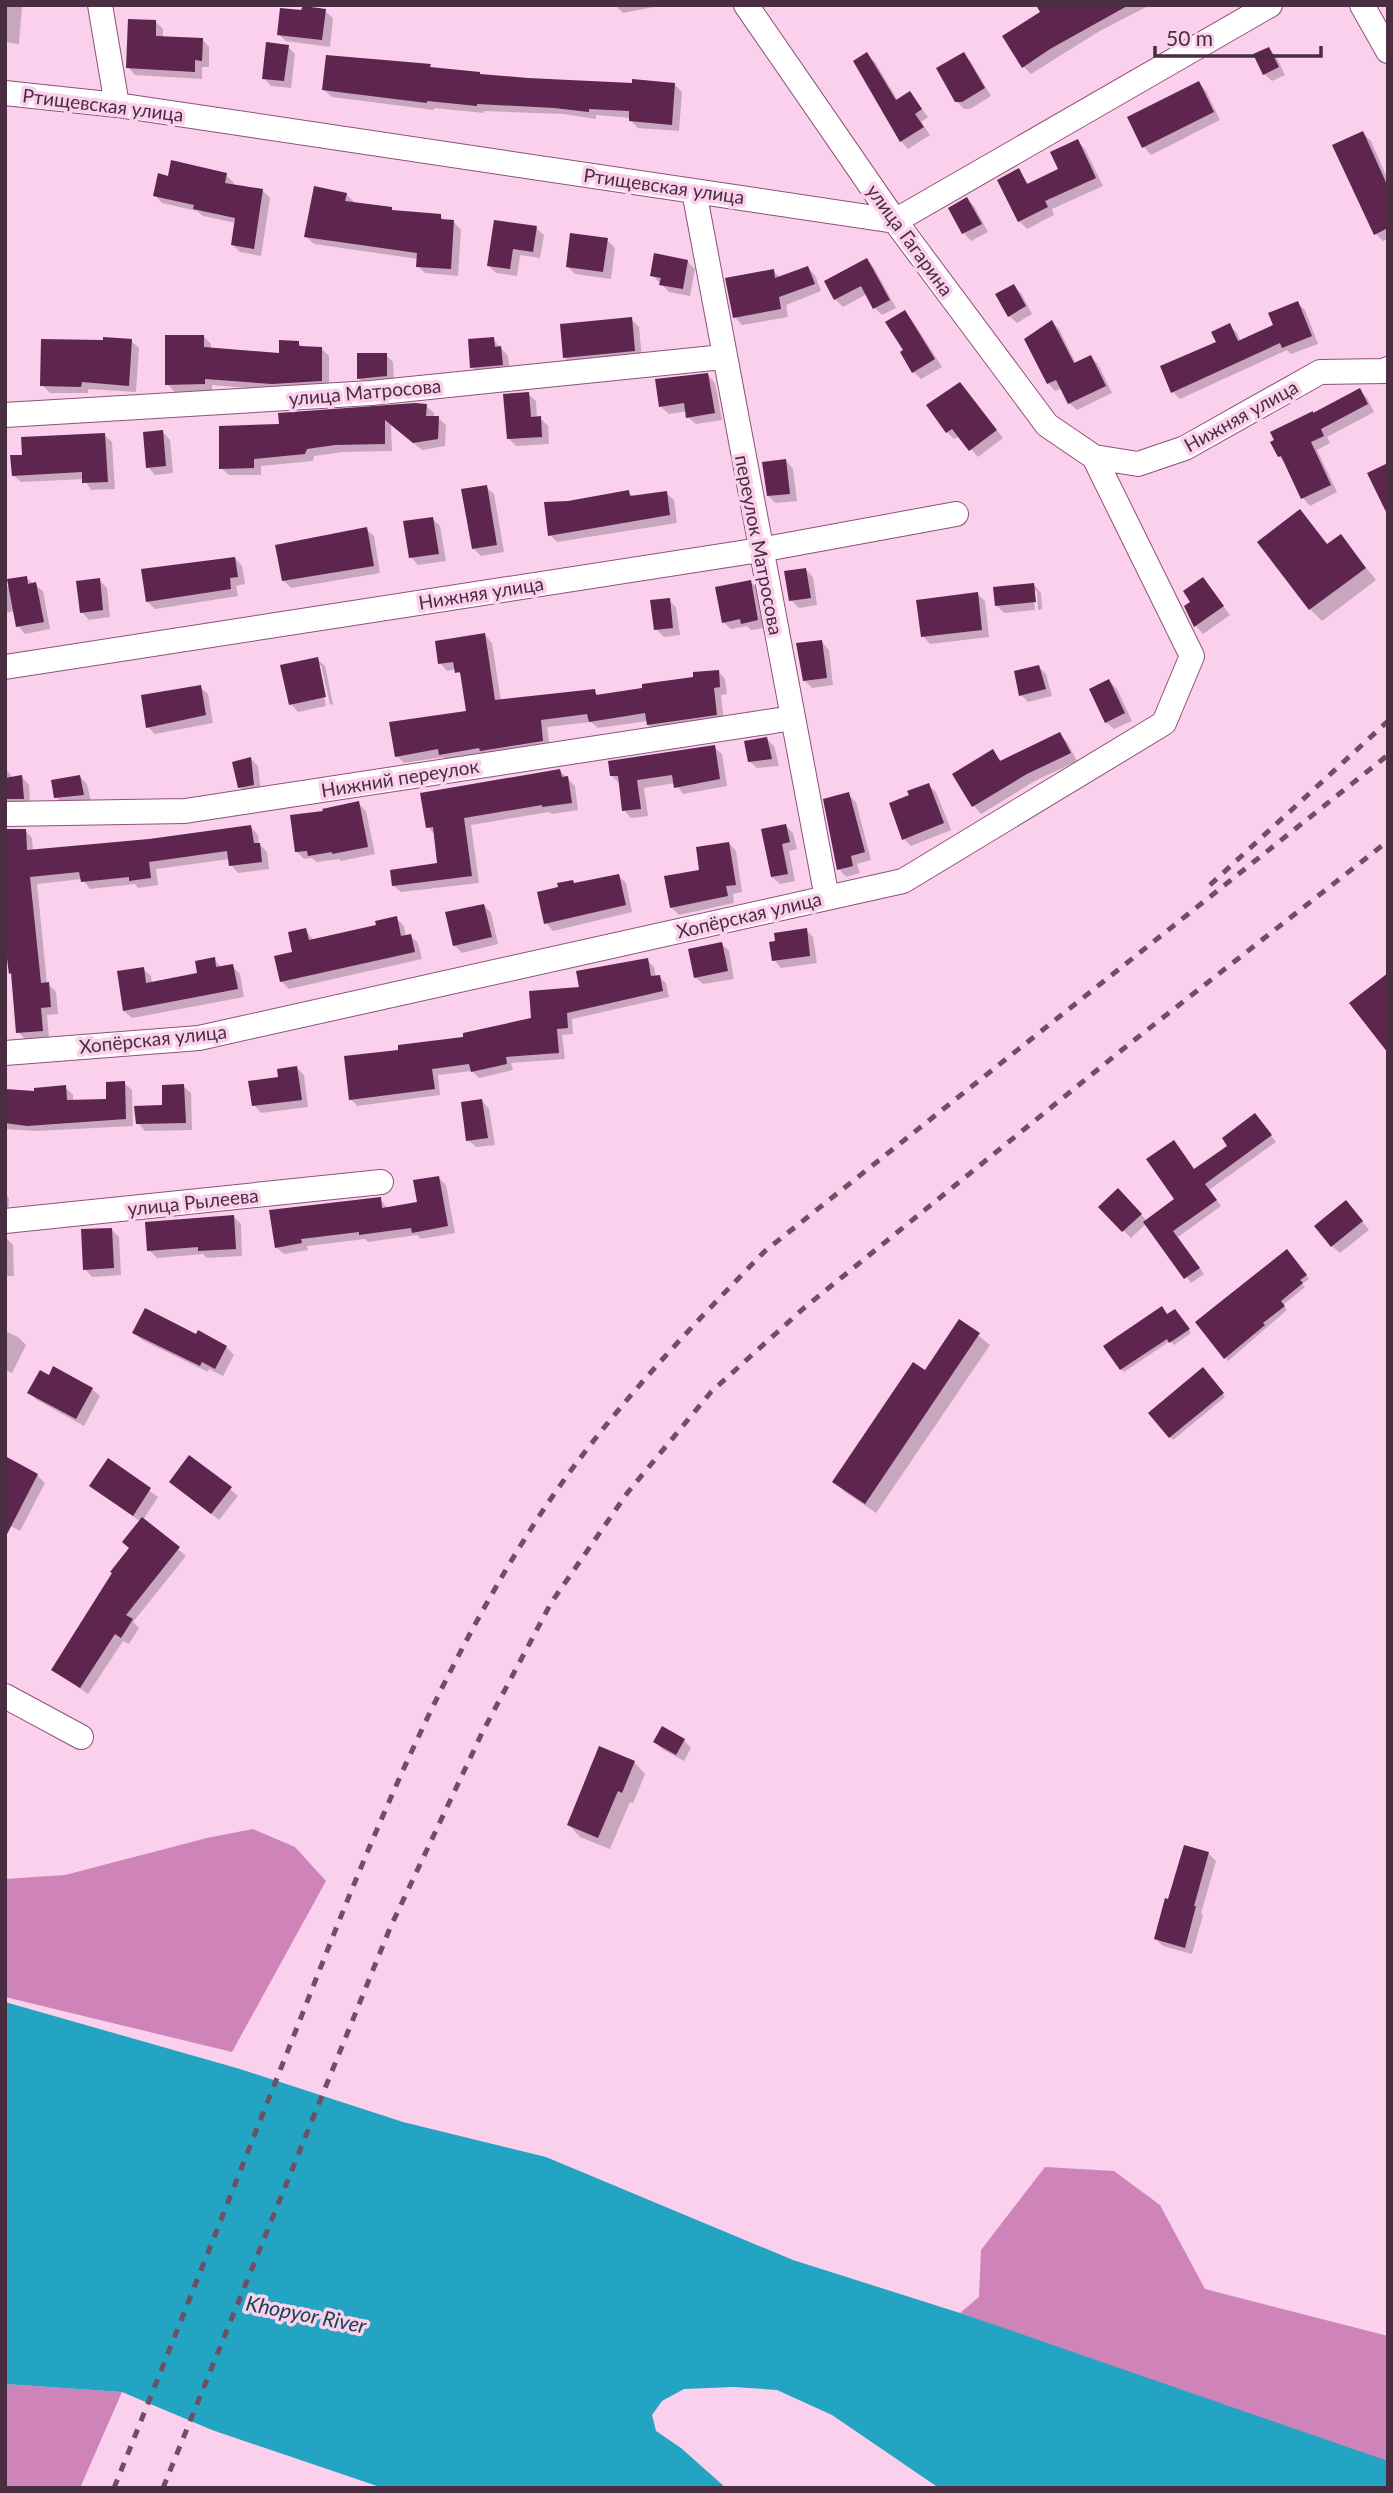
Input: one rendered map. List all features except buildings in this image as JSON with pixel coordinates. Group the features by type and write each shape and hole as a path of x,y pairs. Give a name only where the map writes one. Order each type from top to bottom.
{"street":[{"path":"100,5 117,105"},
{"name":"улица Гагарина","path":"746,5 895,221 1047,425 1094,457"},
{"path":"895,221 1270,5"},
{"path":"1362,5 1388,51"},
{"name":"Ртищевская улица","path":"5,93 117,105 895,221"},
{"name":"переулок Матросова","path":"694,191 723,357 827,898"},
{"name":"улица Матросова","path":"5,415 371,393 723,357"},
{"name":"Нижняя улица","path":"1094,457 1138,464 1185,448 1320,372 1388,369"},
{"name":"Хопёрская улица","path":"5,1053 199,1038 903,881 1164,723 1192,656 1094,457"},
{"name":"Нижняя улица","path":"5,667 760,550 956,514"},
{"name":"Нижний переулок","path":"5,814 185,811 793,718"},
{"name":"улица Рылеева","path":"5,1221 380,1182"},
{"path":"5,1696 81,1737"}],"shaded area":[{"path":"253,1829 295,1847 326,1881 232,2052 5,1997 5,1879 65,1875 207,1838"},
{"path":"1045,2167 1114,2171 1160,2205 1205,2289 1388,2336 1388,2466 960,2313 979,2297 981,2250"},
{"path":"5,2384 122,2392 80,2488 5,2488"}],"water":[{"name":"Khopyor River","path":"5,2002 240,2069 403,2122 546,2157 793,2260 960,2313 1388,2461 1388,2488 939,2488 832,2415 777,2390 734,2387 684,2389 662,2401 652,2415 656,2431 681,2448 726,2488 383,2488 212,2430 122,2392 5,2384"}],"railway":[{"path":"1210,885 1388,721"},
{"path":"114,2488 351,1891 406,1764 466,1641 500,1580 561,1484 644,1380 765,1251 1388,755"},
{"path":"163,2488 390,1928 482,1733 551,1603 628,1492 711,1392 804,1308 1128,1045 1388,841"}]}
